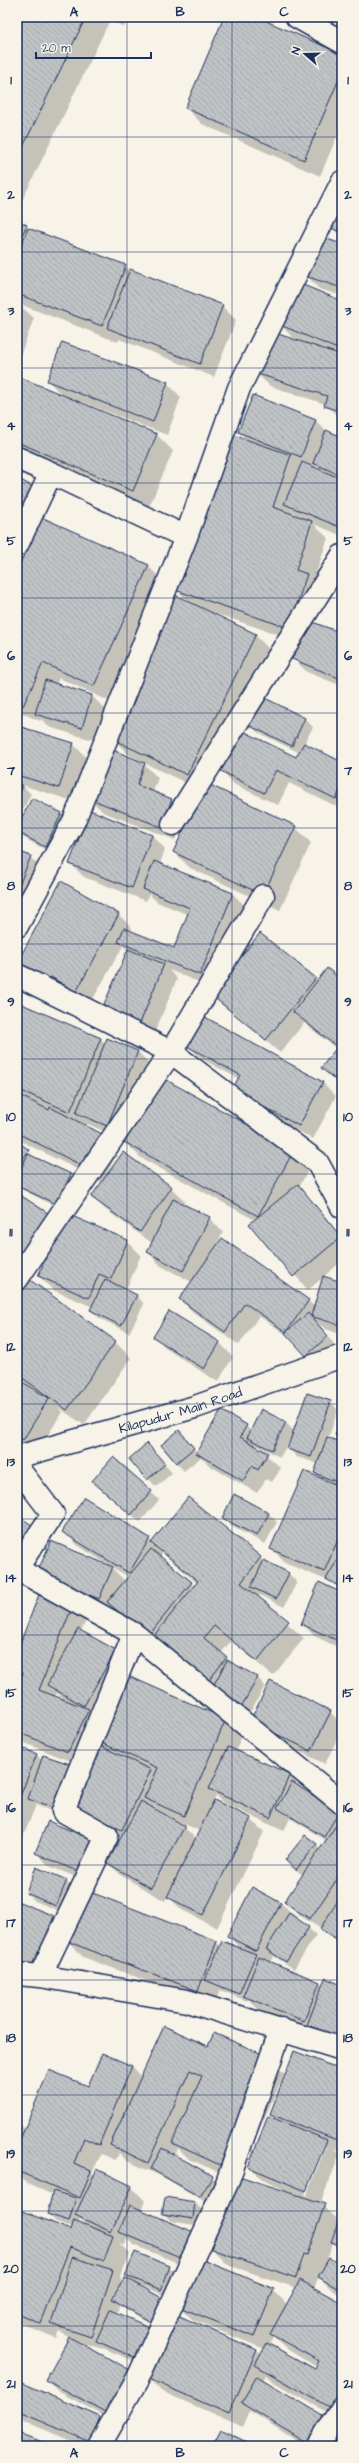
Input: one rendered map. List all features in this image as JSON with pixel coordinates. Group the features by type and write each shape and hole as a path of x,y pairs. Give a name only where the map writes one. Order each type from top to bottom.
{"street":[{"path":"297,17 342,42"},
{"path":"17,926 74,822 186,538 239,388 342,182"},
{"path":"17,458 186,538"},
{"path":"17,545 51,473"},
{"path":"173,824 342,556"},
{"path":"17,1279 171,1052 263,896"},
{"path":"17,975 171,1052 317,1162 342,1207"},
{"name":"Kilapudur Main Road","path":"17,1457 195,1407 340,1359"},
{"path":"17,1467 54,1514 17,1569 134,1634 342,1804"},
{"path":"40,1976 107,1836 63,1811 134,1634"},
{"path":"17,1974 40,1976 187,2001 342,2049"},
{"path":"99,2446 138,2378 227,2183 280,2029"},
{"path":"318,2446 342,2408"}],"building":[{"path":"17,17 86,17 17,159"},
{"path":"224,17 257,17 342,54 342,72 304,160 185,108"},
{"path":"342,200 342,233 331,228"},
{"path":"17,220 27,225 17,245"},
{"path":"28,228 126,265 102,326 17,294 17,256"},
{"path":"318,236 342,244 342,288 305,276"},
{"path":"130,269 223,305 200,364 107,328"},
{"path":"296,282 342,301 342,351 278,324"},
{"path":"17,302 21,304 17,315"},
{"path":"269,331 342,355 342,412 324,406 327,396 255,373"},
{"path":"62,342 168,382 153,422 47,381"},
{"path":"17,376 157,434 133,491 17,442"},
{"path":"253,395 316,420 301,457 238,432"},
{"path":"326,430 342,437 342,476 313,463"},
{"path":"228,433 291,455 273,507 312,521 296,570 307,574 289,628 175,590"},
{"path":"302,462 342,479 342,528 284,504"},
{"path":"17,478 37,489 17,524"},
{"path":"41,517 149,565 94,686 43,663 23,706 17,703 17,570"},
{"path":"171,593 256,634 187,775 112,739 155,648 146,644"},
{"path":"307,620 342,633 342,670 339,678 292,659"},
{"path":"45,680 92,695 82,728 35,714"},
{"path":"261,696 305,718 292,746 248,725"},
{"path":"18,726 74,743 59,788 17,775"},
{"path":"241,730 296,757 304,743 342,762 342,786 336,799 276,770 264,793 221,771"},
{"path":"108,748 145,763 137,785 172,799 161,827 88,798"},
{"path":"17,783 23,786 17,798"},
{"path":"206,783 296,826 263,895 173,852"},
{"path":"32,798 62,813 45,847 17,832 17,827"},
{"path":"90,810 152,835 132,888 69,864"},
{"path":"17,851 31,856 18,888 17,888"},
{"path":"154,861 233,893 200,975 118,942 124,928 174,948 190,908 143,889"},
{"path":"61,881 119,914 76,992 51,977 49,980 17,963"},
{"path":"260,933 316,978 266,1040 211,995"},
{"path":"128,949 164,964 139,1026 101,1011"},
{"path":"327,968 342,980 342,1085 321,1068 337,1047 293,1012"},
{"path":"17,1002 101,1038 70,1112 17,1089"},
{"path":"203,1016 323,1082 299,1126 232,1090 240,1075 187,1046"},
{"path":"107,1038 138,1051 107,1126 76,1113"},
{"path":"159,1076 294,1150 258,1216 124,1142"},
{"path":"17,1094 49,1110 50,1107 106,1136 89,1169 17,1133"},
{"path":"17,1141 29,1150 18,1166 17,1166"},
{"path":"123,1152 172,1187 140,1232 91,1197"},
{"path":"28,1154 71,1174 56,1204 17,1186 17,1177"},
{"path":"298,1184 341,1237 293,1277 249,1224"},
{"path":"17,1193 51,1215 17,1268"},
{"path":"173,1199 210,1217 183,1271 147,1252"},
{"path":"65,1213 128,1240 111,1279 99,1274 89,1298 38,1276"},
{"path":"222,1238 309,1300 286,1332 245,1303 225,1332 179,1299"},
{"path":"323,1276 342,1282 342,1326 311,1316"},
{"path":"105,1279 137,1295 121,1326 90,1310"},
{"path":"30,1280 116,1341 67,1410 17,1374 17,1298"},
{"path":"169,1311 220,1342 204,1369 153,1337"},
{"path":"308,1313 328,1336 306,1356 285,1333"},
{"path":"17,1379 49,1398 23,1440 17,1436"},
{"path":"307,1393 331,1401 311,1457 287,1449"},
{"path":"261,1409 286,1422 272,1450 247,1438"},
{"path":"221,1410 247,1425 240,1437 268,1453 258,1470 252,1466 243,1481 196,1453"},
{"path":"342,1421 342,1438 335,1435"},
{"path":"179,1430 194,1448 176,1463 161,1445"},
{"path":"327,1437 342,1443 342,1484 314,1473"},
{"path":"147,1443 165,1464 147,1480 129,1459"},
{"path":"113,1457 152,1491 131,1515 92,1481"},
{"path":"304,1471 342,1487 342,1536 340,1535 324,1572 270,1549"},
{"path":"234,1494 269,1513 257,1536 222,1518"},
{"path":"84,1497 150,1538 129,1573 62,1532"},
{"path":"188,1497 261,1557 241,1583 289,1621 257,1661 214,1626 204,1638 227,1657 207,1683 152,1638 198,1581 151,1543"},
{"path":"17,1515 33,1526 17,1550"},
{"path":"51,1541 113,1567 99,1599 37,1573"},
{"path":"151,1549 192,1582 148,1636 107,1602"},
{"path":"342,1552 342,1588 326,1579"},
{"path":"264,1560 289,1573 276,1599 251,1587"},
{"path":"319,1582 342,1593 341,1642 301,1624"},
{"path":"40,1592 73,1605 39,1690 89,1709 68,1752 17,1732 17,1689 23,1673 17,1671 17,1651"},
{"path":"78,1629 116,1650 84,1706 47,1685"},
{"path":"227,1660 258,1677 240,1709 210,1692"},
{"path":"124,1674 226,1719 184,1816 144,1798 158,1768 95,1740"},
{"path":"270,1681 331,1711 311,1751 250,1721"},
{"path":"17,1746 37,1754 17,1804"},
{"path":"101,1746 151,1770 122,1830 72,1806"},
{"path":"228,1747 290,1774 270,1818 209,1789"},
{"path":"43,1755 73,1765 58,1809 28,1799"},
{"path":"292,1782 339,1812 324,1837 277,1808"},
{"path":"214,1800 251,1818 203,1915 167,1897"},
{"path":"141,1801 185,1826 151,1888 107,1863"},
{"path":"341,1818 342,1872 310,1919 284,1902"},
{"path":"48,1821 93,1840 79,1872 35,1853"},
{"path":"305,1835 317,1844 296,1870 285,1860"},
{"path":"36,1867 67,1880 56,1906 26,1893"},
{"path":"252,1887 281,1903 256,1951 227,1936"},
{"path":"85,1890 217,1941 198,1991 66,1941"},
{"path":"342,1894 342,1942 320,1929"},
{"path":"17,1901 54,1916 32,1972 17,1966"},
{"path":"289,1913 309,1927 286,1962 266,1949"},
{"path":"222,1941 256,1954 239,1994 205,1980"},
{"path":"259,1957 320,1982 304,2021 243,1996"},
{"path":"325,1978 342,1985 342,2038 307,2025"},
{"path":"164,2026 208,2046 214,2033 269,2057 220,2165 172,2143 202,2076 190,2070 148,2163 110,2145"},
{"path":"294,2051 342,2070 342,2142 270,2114"},
{"path":"102,2053 132,2066 99,2145 84,2138 74,2163 91,2171 80,2198 17,2171 17,2147 49,2070 88,2086"},
{"path":"268,2116 327,2140 306,2191 248,2167"},
{"path":"162,2148 213,2176 200,2197 151,2169"},
{"path":"97,2169 132,2186 111,2232 75,2215"},
{"path":"236,2175 325,2204 307,2255 304,2254 296,2278 211,2249"},
{"path":"53,2191 76,2198 69,2221 47,2214"},
{"path":"165,2197 195,2202 193,2219 162,2214"},
{"path":"130,2205 196,2233 185,2259 119,2232"},
{"path":"17,2209 71,2230 74,2220 113,2236 104,2261 70,2247 40,2323 17,2313"},
{"path":"342,2212 342,2246 331,2242"},
{"path":"135,2252 170,2266 161,2290 125,2275"},
{"path":"72,2257 113,2270 91,2337 51,2324"},
{"path":"198,2258 274,2289 254,2337 179,2307"},
{"path":"329,2258 342,2266 342,2291 318,2277"},
{"path":"125,2277 167,2301 154,2324 112,2299"},
{"path":"300,2280 342,2303 342,2395 334,2410 255,2365 267,2343 315,2369 319,2361 270,2334"},
{"path":"110,2310 149,2327 136,2358 96,2341"},
{"path":"175,2314 257,2350 229,2414 147,2378"},
{"path":"69,2337 132,2371 109,2414 46,2380"},
{"path":"257,2376 324,2416 307,2443 241,2403"},
{"path":"17,2381 100,2417 90,2442 17,2411"},
{"path":"221,2429 254,2446 212,2446"},
{"path":"17,2432 50,2445 51,2446 17,2446"},
{"path":"342,2437 342,2446 338,2446"}]}
